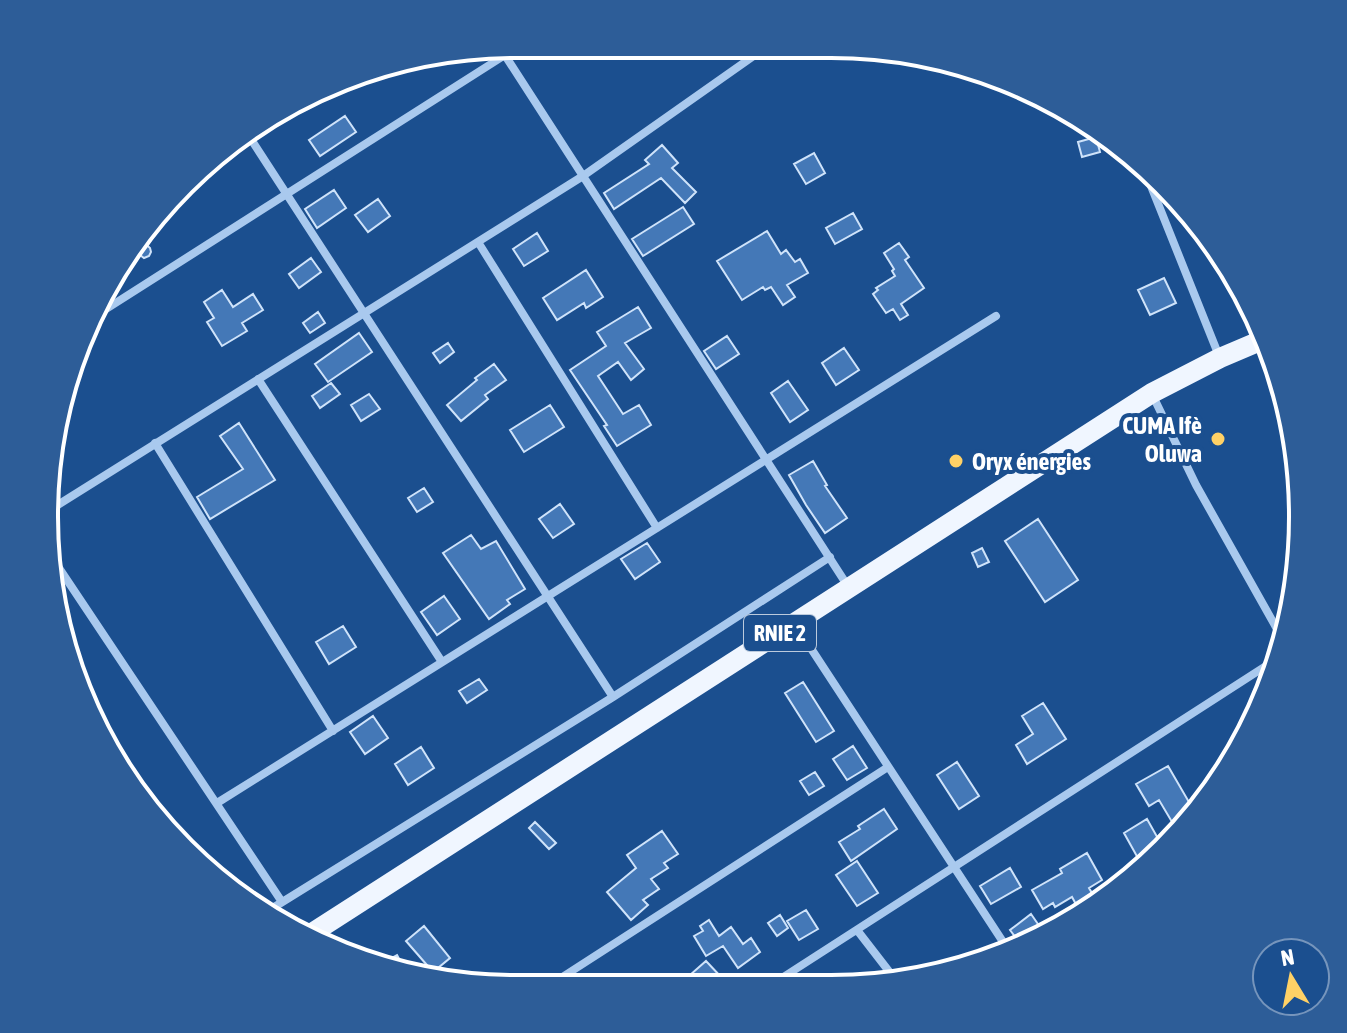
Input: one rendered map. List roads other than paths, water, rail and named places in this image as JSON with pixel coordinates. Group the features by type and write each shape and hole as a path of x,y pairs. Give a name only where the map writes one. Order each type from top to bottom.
{"main road":[{"name":"RNIE 2","path":"318,930 1152,393 1255,343"}],"street":[{"path":"507,58 850,588"},
{"path":"58,504 583,176 751,58"},
{"path":"108,308 499,59"},
{"path":"253,142 613,697"},
{"path":"1153,190 1220,358"},
{"path":"478,242 657,528"},
{"path":"217,803 996,316"},
{"path":"258,379 442,662"},
{"path":"1152,393 1196,485 1275,626"},
{"path":"155,443 333,731"},
{"path":"275,906 613,697 830,557"},
{"path":"62,572 282,902"},
{"path":"795,624 1003,941"},
{"path":"787,975 1264,667"},
{"path":"566,975 888,767"},
{"path":"857,930 889,971"}],"place":[{"name":"CUMA Ifè Oluwa","path":"1218,439"},
{"name":"Oryx énergies","path":"956,461"}]}
